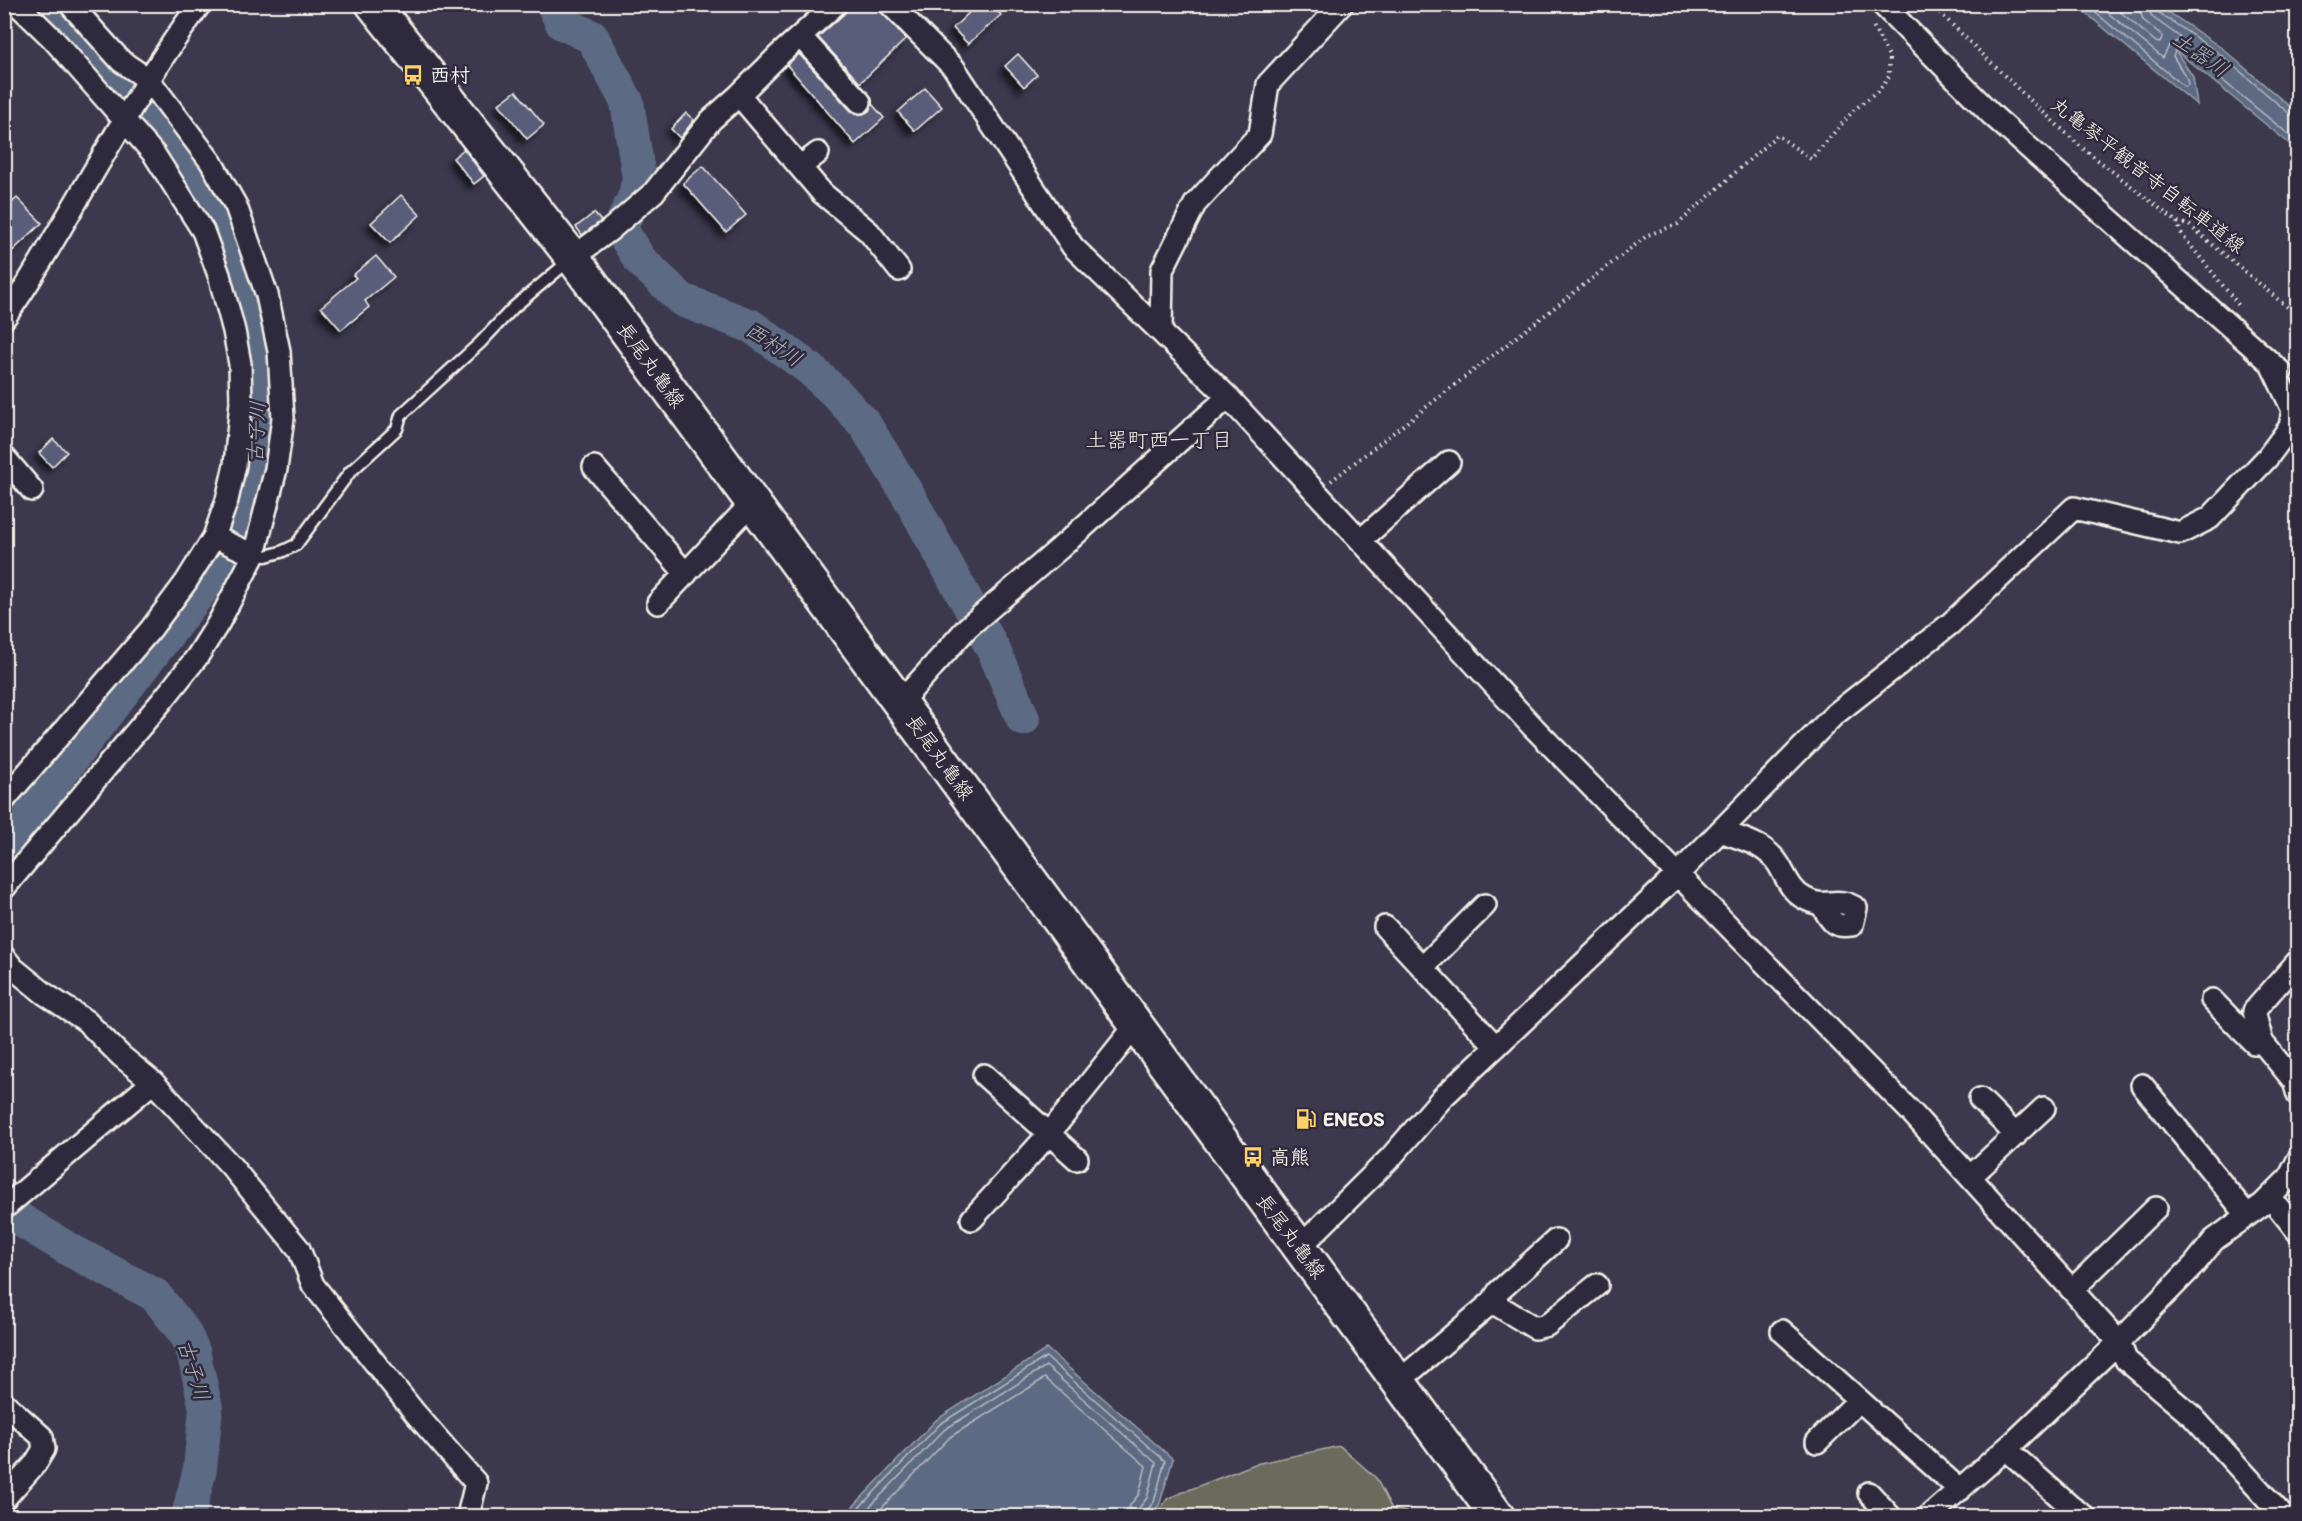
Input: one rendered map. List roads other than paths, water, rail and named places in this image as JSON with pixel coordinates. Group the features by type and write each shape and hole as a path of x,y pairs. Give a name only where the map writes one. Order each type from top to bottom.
{"main road":[{"name":"長尾丸亀線","path":"373,4 572,258 1497,1516"}],"street":[{"path":"4,800 152,629 186,582 213,537 227,500 238,440 241,383 234,331 219,275 203,231 128,117 17,4"},
{"path":"4,888 197,657 219,622 250,554 276,469 283,418 279,351 267,296 237,206 211,162 147,83 122,61 70,4"},
{"path":"4,318 31,281 147,83 200,4"},
{"path":"572,258 610,230 654,192 711,120 836,4"},
{"path":"890,4 954,68 1073,247 1228,397 1534,728 1912,1113 2119,1342 2126,1360 2193,1417 2283,1516"},
{"path":"1161,332 1162,270 1195,204 1260,134 1268,84 1342,4"},
{"path":"1875,9 2298,386"},
{"path":"800,36 860,102"},
{"path":"739,95 822,193 875,226 899,270"},
{"path":"800,166 818,153"},
{"path":"1300,1247 1391,1157 1443,1097 1678,874 1834,715 1950,624 2074,508 2180,533 2210,518 2267,458 2290,428 2293,410 2270,362"},
{"path":"900,703 968,627 1228,397"},
{"path":"4,457 32,490"},
{"path":"1361,540 1449,462"},
{"path":"594,467 686,574"},
{"path":"658,603 752,503"},
{"path":"213,537 250,554"},
{"path":"1720,831 1759,845 1778,863 1788,884 1802,898 1822,905"},
{"path":"1423,968 1485,906"},
{"path":"1385,927 1496,1047"},
{"path":"4,957 13,968 45,994 86,1021 121,1056 153,1082 231,1166 275,1218 298,1249 313,1285 415,1413 476,1483 468,1516"},
{"path":"2298,961 2254,1011 2262,1042 2294,1081 2298,1095"},
{"path":"2212,1000 2254,1043 2262,1042"},
{"path":"972,1219 1049,1134 1136,1026"},
{"path":"984,1075 1077,1160"},
{"path":"12,1202 153,1082"},
{"path":"2142,1085 2247,1215"},
{"path":"1980,1099 2016,1135"},
{"path":"1970,1177 2044,1108"},
{"path":"1929,1516 2006,1449 2119,1342 2194,1266 2214,1240 2270,1197 2289,1178 2298,1160"},
{"path":"2270,1197 2298,1232"},
{"path":"2072,1290 2156,1208"},
{"path":"1398,1382 1492,1302 1499,1291 1556,1240"},
{"path":"1492,1302 1535,1328 1547,1325 1597,1285"},
{"path":"1782,1331 1960,1490"},
{"path":"1817,1442 1859,1400"},
{"path":"4,1403 42,1437 44,1449 35,1464 4,1499"},
{"path":"2006,1449 2071,1508 2084,1516"},
{"path":"1869,1493 1890,1516"}],"lane":[{"path":"250,554 281,552 296,545 350,472 397,429 401,415 480,343 514,307 572,258"}],"water":[{"name":"土器川","path":"2076,5 2161,7 2223,49 2297,113 2297,150 2175,50 2193,77 2197,105"},
{"path":"1047,1349 1173,1459 1159,1506 1149,1516 844,1516 936,1420"}],"waterway":[{"name":"古子川","path":"4,847 219,567 253,484 259,401 252,326 228,244 202,194 46,4"},
{"name":"西村川","path":"553,4 562,23 592,37 627,102 639,178 635,196 620,228 640,260 682,300 751,326 810,369 865,425 908,495 994,651 1023,719"},
{"name":"古子川","path":"4,1210 70,1250 155,1295 184,1332 193,1351 206,1408 200,1469 188,1516"}],"place":[{"name":"西村","path":"413,75"},
{"name":"ENEOS","path":"1306,1119"},
{"name":"高熊","path":"1253,1157"}],"district":[{"name":"土器町西一丁目","path":"1159,439"}]}
